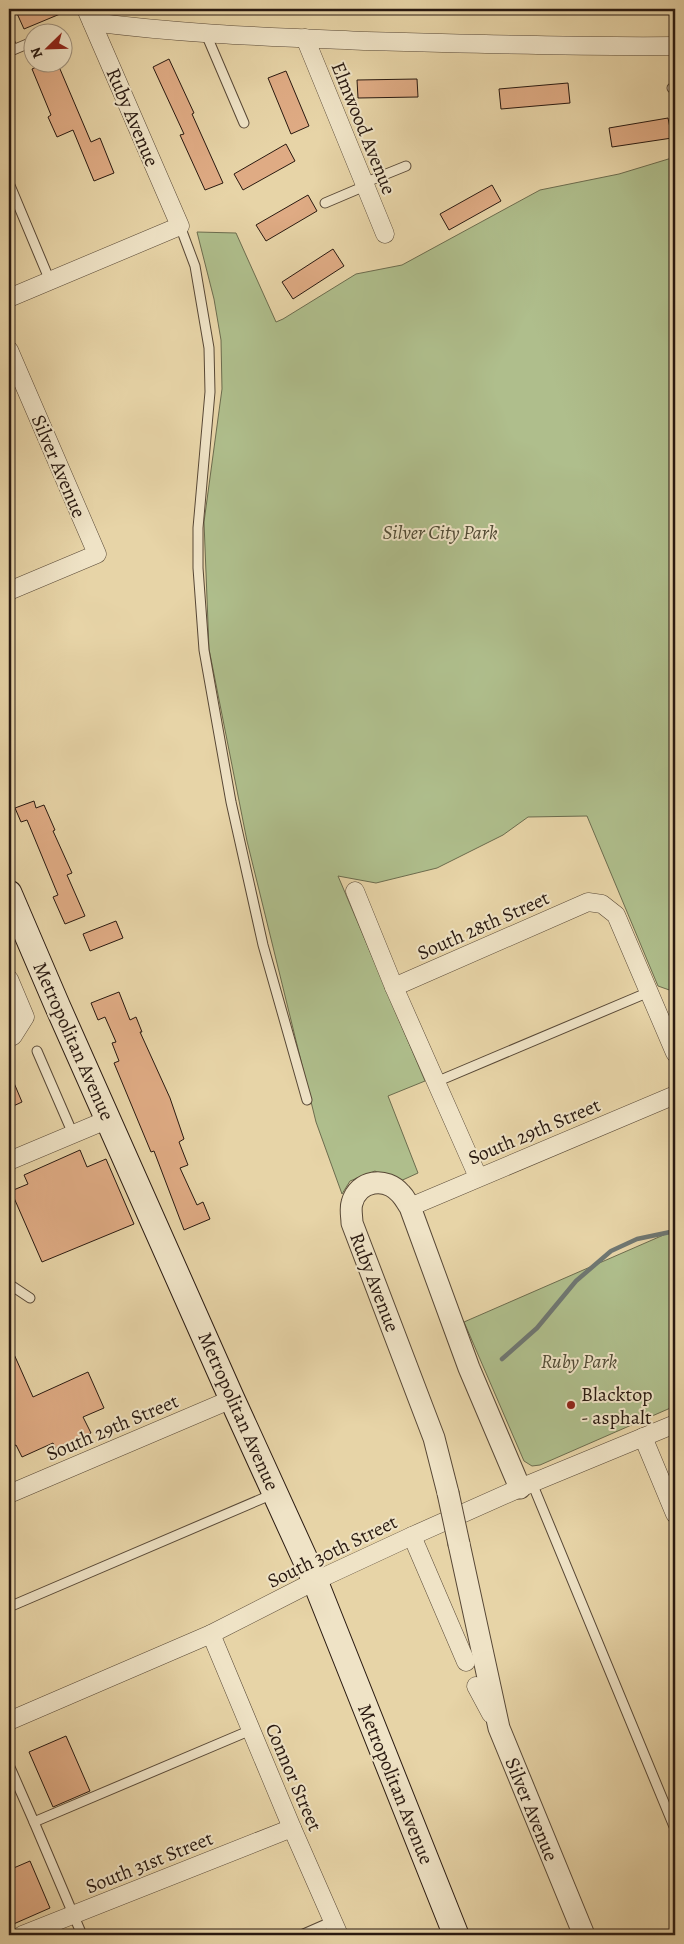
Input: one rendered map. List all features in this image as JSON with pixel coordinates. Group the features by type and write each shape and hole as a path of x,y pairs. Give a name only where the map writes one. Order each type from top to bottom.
{"main road":[{"name":"Metropolitan Avenue","path":"9,892 57,1005 232,1398 316,1580 456,1935"}],"street":[{"path":"89,15 156,30 206,34 561,47 675,46"},
{"name":"Ruby Avenue","path":"89,15 180,226"},
{"name":"Elmwood Avenue","path":"305,38 385,234"},
{"path":"9,298 180,226"},
{"name":"Silver Avenue","path":"9,350 96,554 9,591"},
{"path":"355,892 394,987 478,1177"},
{"name":"South 28th Street","path":"394,987 588,902 602,904 616,915 649,992"},
{"path":"9,979 25,1017 13,1036 9,1038"},
{"path":"649,992 675,1053"},
{"name":"South 29th Street","path":"410,1207 675,1095"},
{"path":"9,1161 109,1120"},
{"name":"Ruby Avenue","path":"499,1728 448,1493 434,1438 352,1223 351,1205 358,1190 372,1182 388,1185 400,1193 410,1207 469,1368 526,1485"},
{"name":"South 29th Street","path":"9,1494 232,1398"},
{"name":"South 30th Street","path":"9,1721 211,1634 316,1580 526,1485 675,1424"},
{"path":"643,1438 675,1514"},
{"path":"412,1536 466,1662"},
{"name":"Connor Street","path":"211,1634 336,1928"},
{"name":"Silver Avenue","path":"476,1686 499,1728 584,1935"},
{"name":"South 31st Street","path":"22,1935 292,1828"}],"lane":[{"path":"206,34 244,123"},
{"path":"9,40 13,50 22,46"},
{"path":"325,203 406,166"},
{"path":"9,183 50,280"},
{"path":"180,226 194,266 209,348 210,392 198,528 198,568 204,650 231,802 263,945 307,1100"},
{"path":"436,1082 649,992"},
{"path":"37,1050 74,1134"},
{"path":"9,1284 30,1298"},
{"path":"526,1485 675,1829"},
{"path":"9,1607 276,1493"},
{"path":"34,1822 251,1730"},
{"path":"9,1764 82,1935"},
{"path":"300,1935 336,1928"}],"green space":[{"name":"Silver City Park","path":"675,157 675,992 658,986 587,816 528,817 503,835 437,868 376,883 338,876 425,1081 388,1096 418,1173 396,1183 375,1171 350,1181 342,1194 316,1122 247,841 209,649 204,522 222,389 221,340 214,299 197,232 236,233 276,322 356,274 402,265 540,190 619,174"},
{"name":"Ruby Park","path":"675,1230 675,1406 540,1465 532,1466 524,1461 464,1322"}],"building":[{"path":"15,9 72,9 41,22 22,22 22,25"},
{"path":"169,59 223,183 205,190 180,135 184,134 153,67"},
{"path":"286,71 309,126 291,134 268,78"},
{"path":"33,72 61,72 91,142 100,138 114,173 94,181 73,130 57,137 48,117 51,115"},
{"path":"417,79 418,97 358,98 357,80"},
{"path":"568,83 570,103 501,109 499,89"},
{"path":"668,118 672,138 612,147 609,128"},
{"path":"286,144 295,161 243,190 234,174"},
{"path":"492,185 501,201 449,230 440,214"},
{"path":"308,195 317,211 266,241 256,225"},
{"path":"333,249 344,266 293,299 282,282"},
{"path":"34,801 36,808 44,805 55,830 53,831 72,873 67,875 85,916 65,924 53,897 58,895 27,820 21,822 15,808"},
{"path":"116,921 123,938 90,951 83,934"},
{"path":"119,992 130,1020 136,1017 142,1032 140,1032 170,1098 184,1139 179,1142 188,1165 180,1168 197,1205 203,1202 210,1219 184,1230 154,1151 151,1152 114,1063 119,1061 112,1043 116,1042 105,1017 98,1020 91,1003"},
{"path":"9,1071 22,1102 9,1108"},
{"path":"80,1150 87,1167 106,1159 134,1224 42,1262 11,1191 28,1184 24,1175"},
{"path":"9,1343 33,1397 88,1372 104,1408 83,1417 91,1433 56,1449 53,1443 22,1457 16,1445 11,1447 9,1440"},
{"path":"66,1736 90,1791 53,1807 29,1752"},
{"path":"30,1861 50,1908 9,1926 9,1870"}],"waterway":[{"path":"502,1359 537,1328 576,1281 611,1251 637,1239 675,1231"}],"place":[{"name":"Blacktop - asphalt","path":"571,1405"}]}
